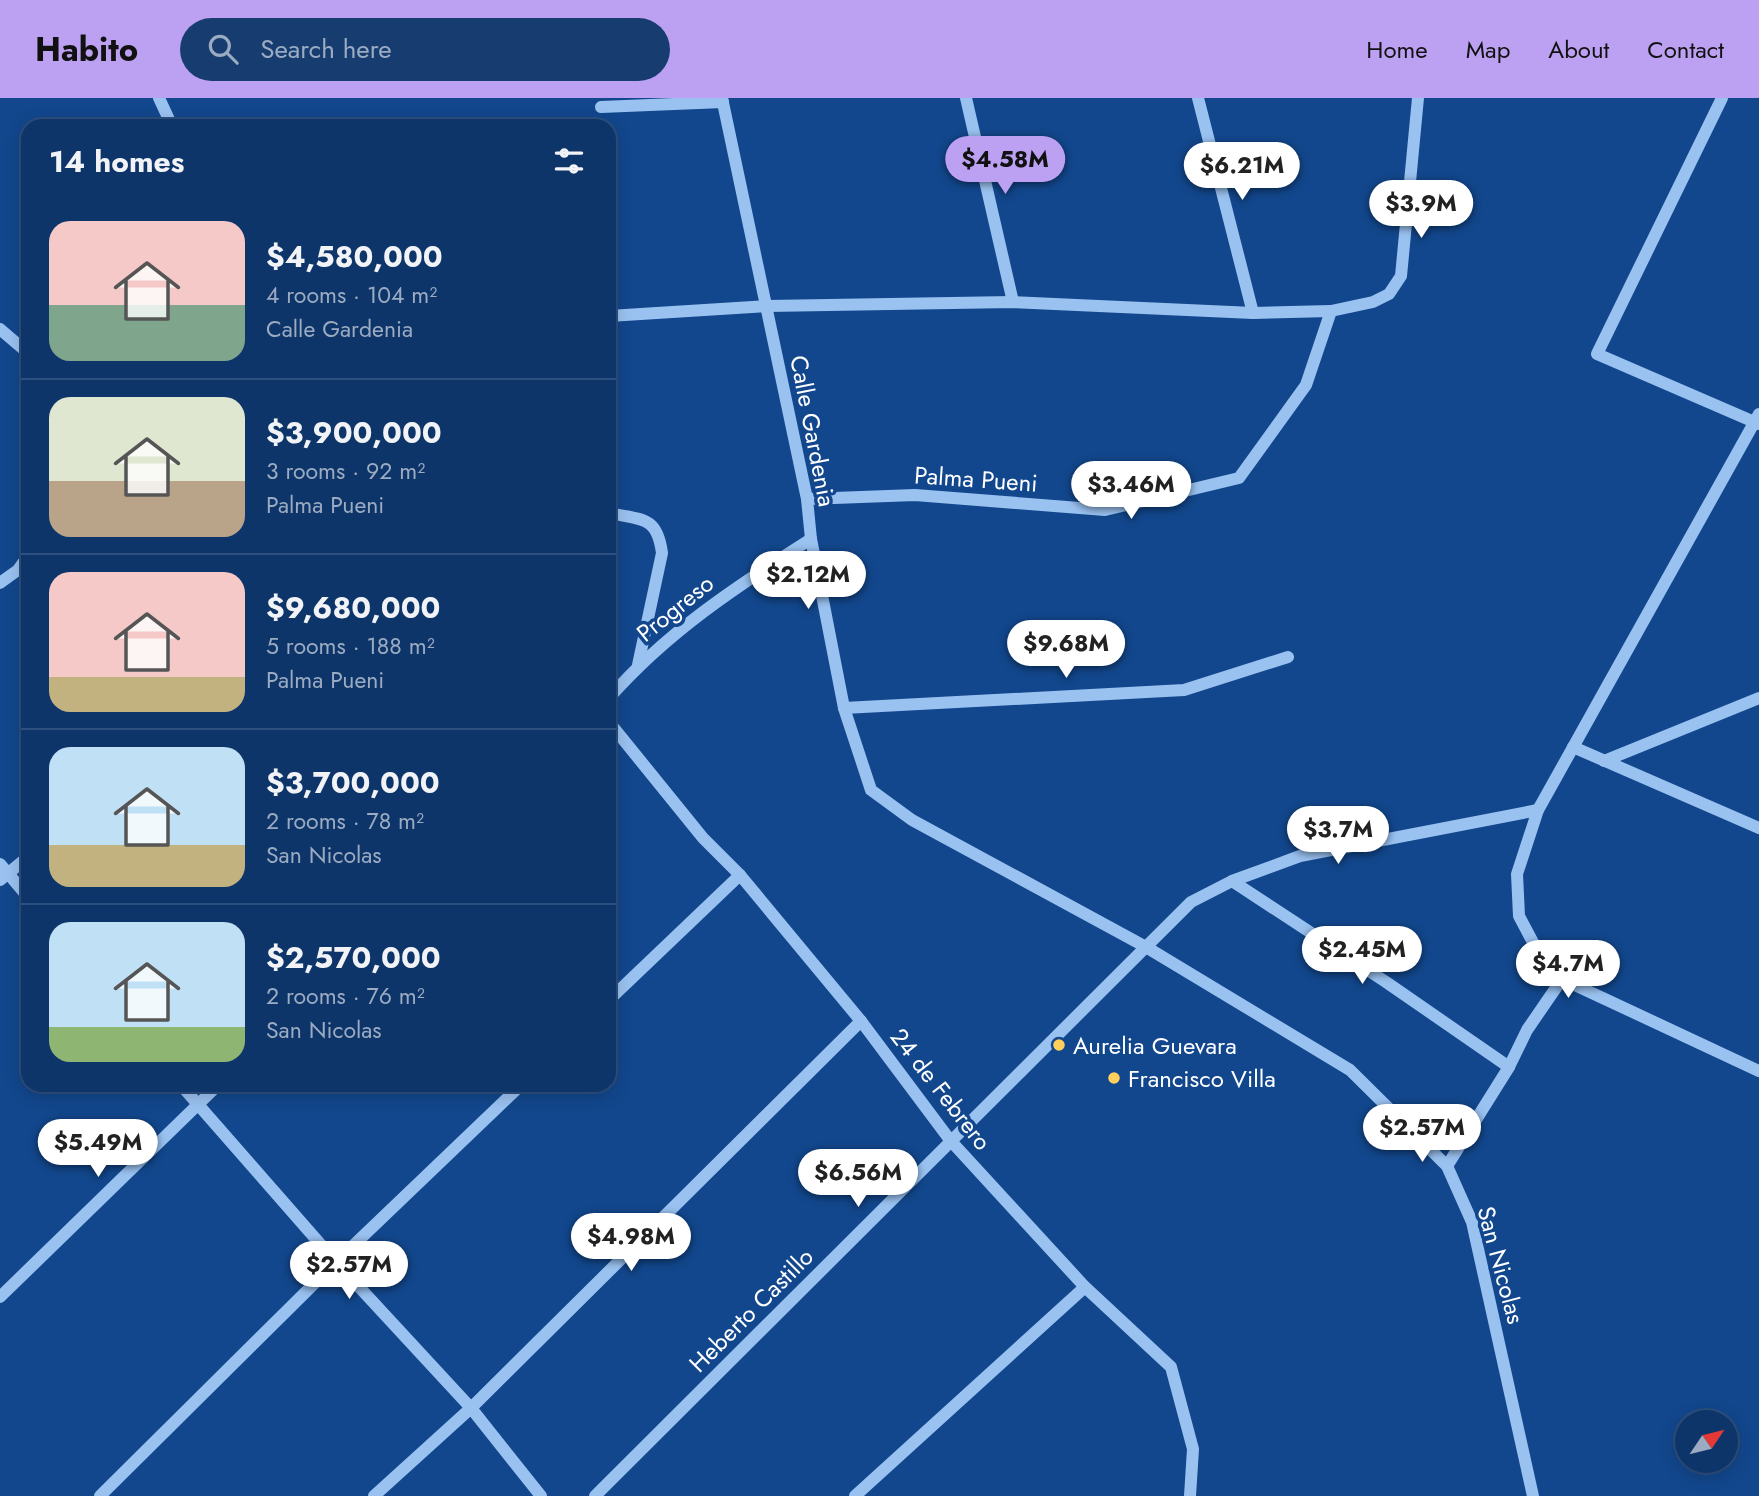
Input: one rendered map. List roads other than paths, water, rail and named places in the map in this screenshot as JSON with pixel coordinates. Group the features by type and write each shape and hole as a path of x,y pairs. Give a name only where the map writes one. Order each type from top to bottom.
{"street":[{"path":"159,98 169,119"},
{"path":"966,98 1013,302"},
{"path":"1198,98 1252,313"},
{"path":"616,316 767,306 1013,302 1252,313 1331,311 1373,302 1389,294 1401,276 1418,98"},
{"path":"1722,98 1597,354 1757,420 1538,810 1517,874 1519,916 1536,948 1562,979 1759,1071"},
{"path":"601,107 722,100"},
{"name":"Calle Gardenia","path":"722,100 807,499 811,539 844,708 871,790 912,820 1146,947"},
{"name":"Palma Pueni","path":"807,499 915,495 1105,510 1239,478 1306,385 1331,311"},
{"path":"0,329 21,347"},
{"path":"616,515 645,521 660,535 662,553 638,664"},
{"name":"Progreso","path":"616,690 638,664 730,591 811,539"},
{"path":"0,583 21,566"},
{"path":"844,708 1184,690 1288,657"},
{"path":"1604,761 1759,698"},
{"name":"24 de Febrero","path":"616,731 703,838 740,875 861,1021 950,1140 1085,1287 1171,1367 1193,1449 1190,1496"},
{"path":"1573,747 1759,828"},
{"name":"Heberto Castillo","path":"595,1496 1191,902 1232,881 1300,856 1538,810"},
{"path":"21,861 3,872 21,890"},
{"path":"616,993 740,875"},
{"path":"1232,881 1509,1067"},
{"name":"San Nicolas","path":"1146,947 1350,1070 1447,1166 1472,1222 1533,1496"},
{"path":"1447,1166 1509,1067 1527,1030 1562,979"},
{"path":"374,1496 471,1408 861,1021"},
{"path":"187,1092 336,1262 471,1408 541,1496"},
{"path":"0,1297 211,1092"},
{"path":"100,1496 336,1262 514,1092"},
{"path":"855,1496 1085,1287"}],"place":[{"name":"Aurelia Guevara","path":"1059,1045"},
{"name":"Francisco Villa","path":"1114,1078"}]}
